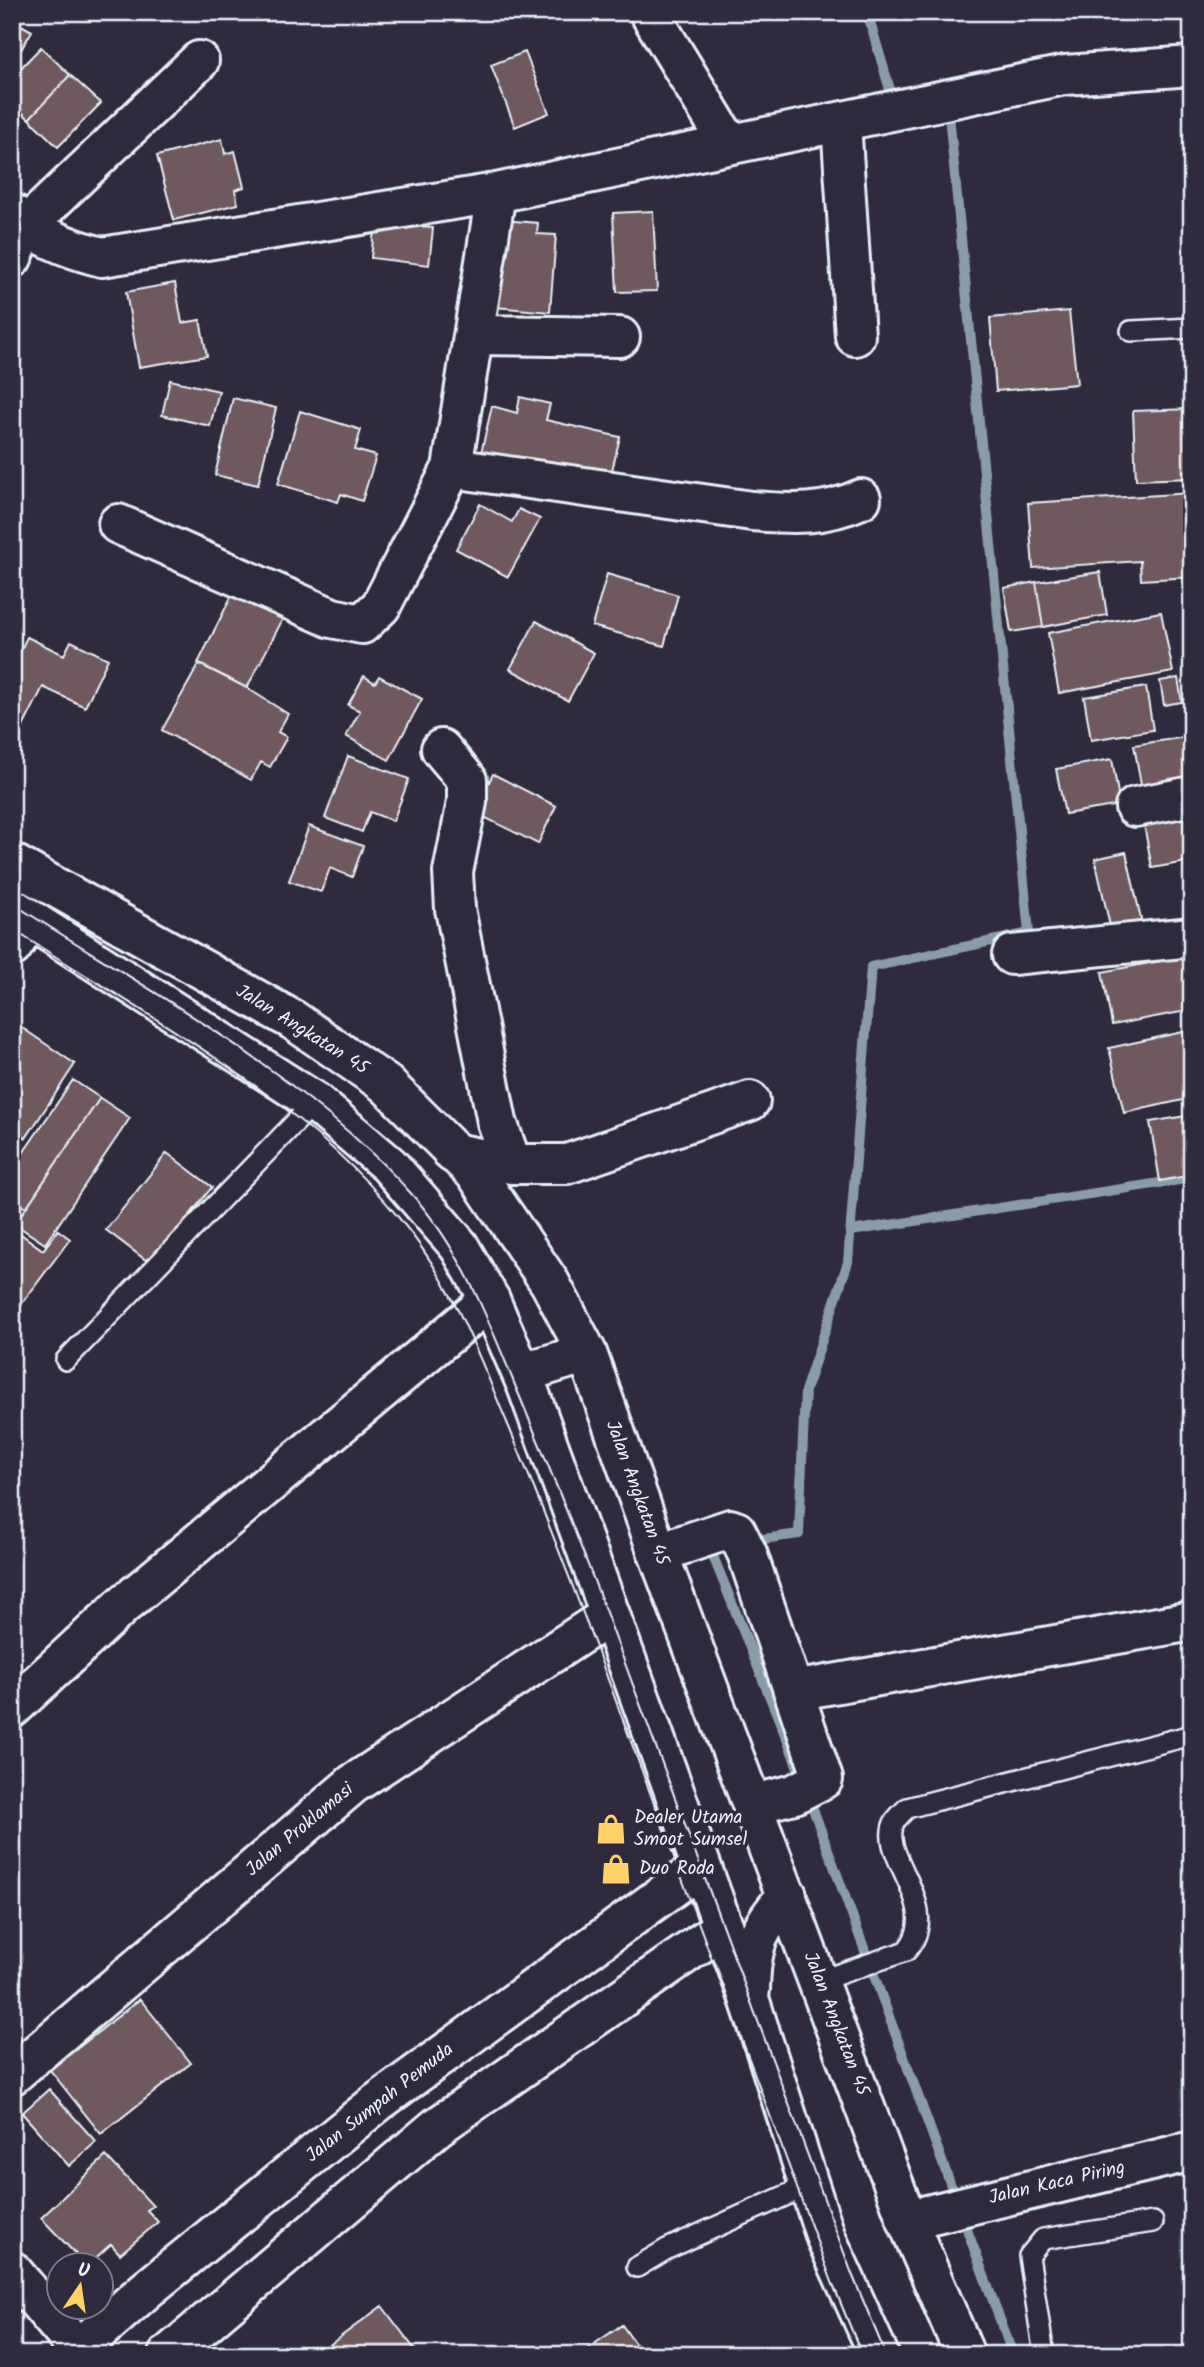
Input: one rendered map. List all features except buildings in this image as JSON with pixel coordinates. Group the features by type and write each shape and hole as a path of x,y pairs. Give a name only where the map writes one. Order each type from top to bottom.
{"street":[{"path":"649,12 729,144"},
{"path":"199,61 17,233 102,257 496,193 1065,75 1192,66"},
{"path":"855,337 858,118"},
{"path":"118,524 332,618 362,624 381,606 452,468 496,193"},
{"path":"474,335 620,337"},
{"path":"452,468 789,514 823,512 861,499"},
{"path":"441,749 467,780 467,802 453,872 455,909 497,1122 512,1164"},
{"path":"1135,807 1192,796"},
{"name":"Jalan Angkatan 45","path":"12,863 293,1020 386,1084 477,1175 551,1283 587,1353 658,1553 819,1981 915,2218 965,2355"},
{"path":"18,925 315,1102 389,1165 460,1246 490,1300 522,1373 750,2000 825,2238 879,2355"},
{"path":"1012,955 1192,937"},
{"path":"453,1153 512,1164 567,1164 750,1101"},
{"path":"12,1708 122,1606 490,1300"},
{"path":"522,1373 587,1353"},
{"path":"658,1553 724,1530 742,1542 793,1691 808,1786 754,1804"},
{"name":"Jalan Proklamasi","path":"12,2075 353,1784 610,1615"},
{"path":"793,1691 1192,1621"},
{"name":"Jalan Sumpah Pemuda","path":"78,2353 146,2290 378,2102 701,1867"},
{"path":"750,2000 752,1954 758,1931 787,1895"},
{"path":"168,2355 437,2127 723,1927"},
{"name":"Jalan Kaca Piring","path":"915,2218 1192,2151"},
{"path":"12,2271 78,2353"}],"lane":[{"path":"1131,331 1192,327"},
{"path":"66,1360 315,1102"},
{"path":"819,1981 906,1951 916,1940 921,1919 893,1838 894,1822 907,1808 1188,1736"},
{"path":"637,2267 667,2249 809,2185"},
{"path":"1044,2355 1029,2256 1033,2247 1043,2238 1153,2222"}],"waterway":[{"path":"867,12 894,103"},
{"path":"748,1541 799,1534 805,1391 848,1262 871,967 1029,933 949,115 940,116"},
{"path":"851,1231 1192,1178"},
{"path":"715,1546 709,1546 794,1757 1013,2355"}],"tram line":[{"path":"12,903 224,1037 276,1074 373,1154 416,1199 448,1242 486,1315 583,1552 852,2274 886,2355"},
{"path":"12,929 218,1059 315,1133 359,1174 399,1218 448,1290 472,1340 551,1531 832,2282 862,2355"}],"place":[{"name":"Dealer Utama Smoot Sumsel","path":"611,1829"},
{"name":"Duo Roda","path":"616,1869"}]}
